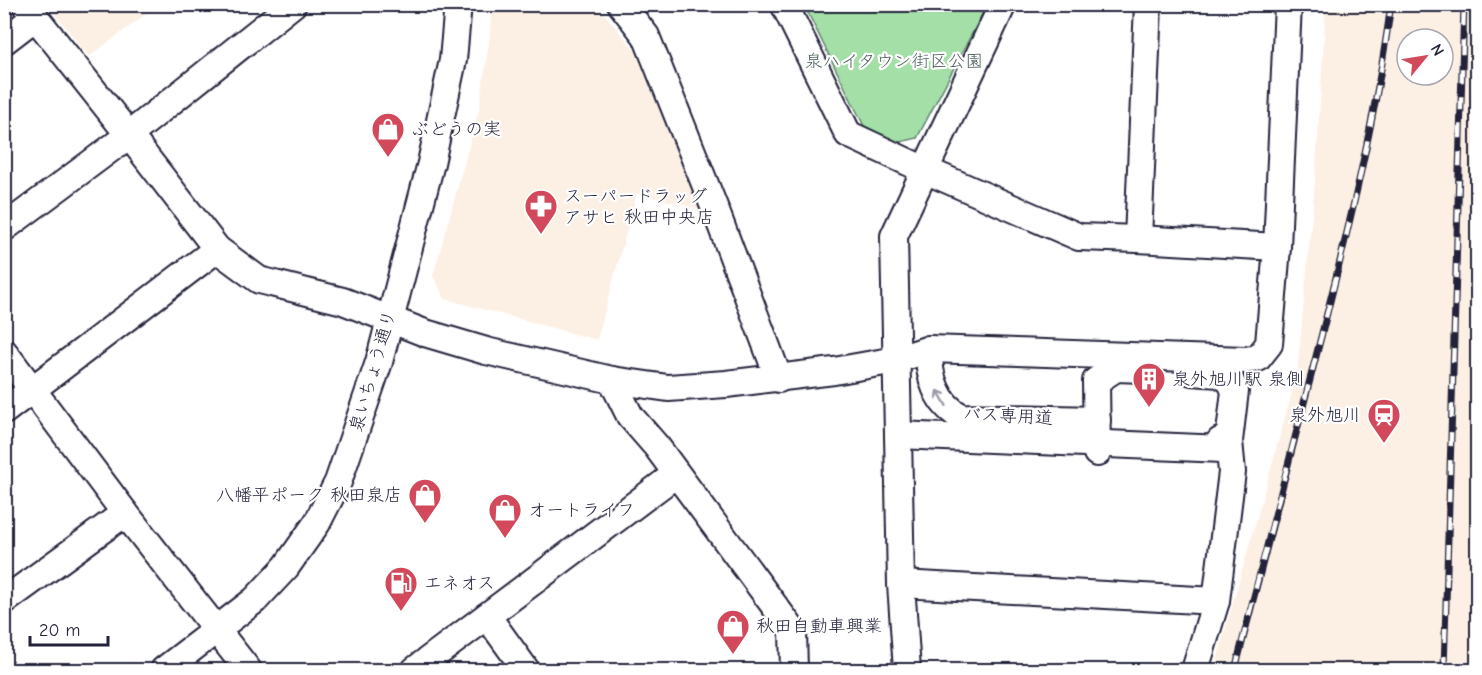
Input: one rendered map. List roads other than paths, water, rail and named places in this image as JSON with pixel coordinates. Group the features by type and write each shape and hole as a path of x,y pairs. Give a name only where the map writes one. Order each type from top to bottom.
{"street":[{"path":"4,228 129,135 293,4"},
{"name":"泉いちょう通り","path":"164,670 255,600 286,567 317,524 338,482 379,363 430,163 453,60 458,4"},
{"path":"621,4 646,36 779,379"},
{"path":"784,4 849,134 1079,237 1138,238 1277,247"},
{"path":"907,670 901,584 894,236 1003,4"},
{"path":"1138,238 1148,4"},
{"path":"929,355 1106,374 1164,370 1219,374 1237,370 1258,358 1269,344 1277,247 1288,4"},
{"path":"4,41 29,11 129,135 216,249 259,280 343,301 425,333 486,351 612,380 668,388 779,379 929,355 1237,370"},
{"path":"4,411 216,249"},
{"path":"4,352 125,513 248,670"},
{"name":"バス専用道","path":"929,355 934,384 943,404 962,417 1100,440"},
{"path":"1195,670 1216,601 1232,472 1230,449 1237,370"},
{"path":"1100,440 1106,374"},
{"path":"612,380 630,416 657,447 793,631 794,670"},
{"path":"898,441 1100,440 1230,449"},
{"path":"415,670 676,474"},
{"path":"4,601 125,513"},
{"path":"901,584 1216,601"},
{"path":"487,616 526,670"}],"railway":[{"path":"1235,670 1351,213 1370,130 1391,4"},
{"path":"1444,670 1464,4"}],"place":[{"name":"ぶどうの実","path":"388,158"},
{"name":"スーパードラッグ アサヒ 秋田中央店","path":"541,235"},
{"name":"泉外旭川駅 泉側","path":"1149,408"},
{"name":"泉外旭川","path":"1384,444"},
{"name":"八幡平ポーク 秋田泉店","path":"425,524"},
{"name":"オートライフ","path":"505,539"},
{"name":"エネオス","path":"401,612"},
{"name":"秋田自動車興業","path":"733,655"}],"park label":[{"name":"泉ハイタウン街区公園","path":"894,61"}]}
